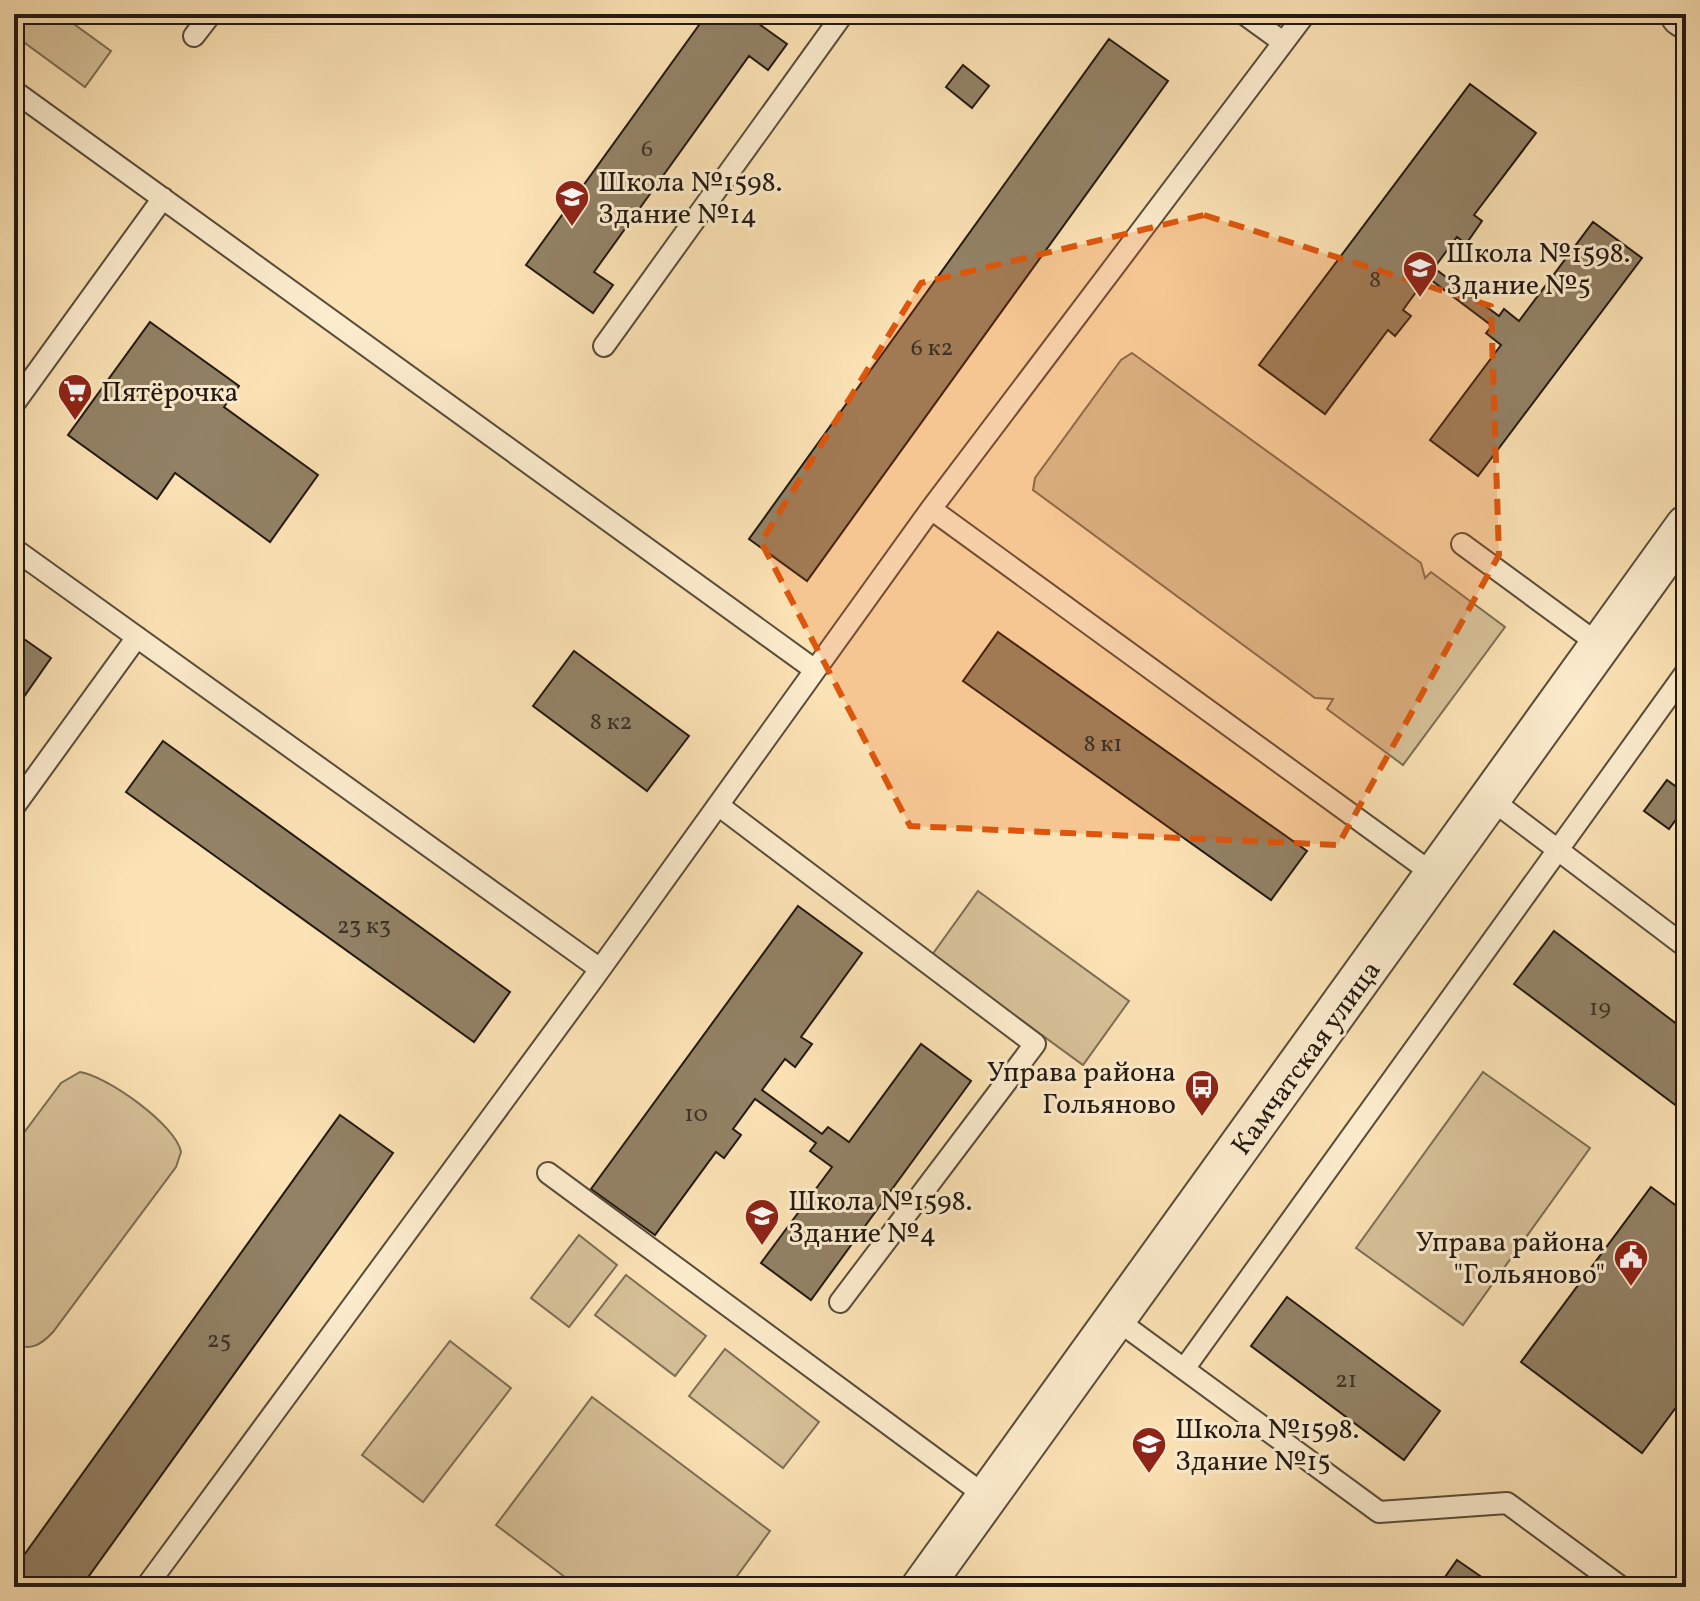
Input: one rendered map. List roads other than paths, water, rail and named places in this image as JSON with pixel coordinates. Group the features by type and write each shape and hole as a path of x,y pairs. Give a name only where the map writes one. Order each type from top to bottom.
{"street":[{"name":"Камчатская улица","path":"922,1587 1492,800 1686,526"}],"lane":[{"path":"194,36 211,14"},
{"path":"604,346 843,14"},
{"path":"1244,14 1283,42"},
{"path":"146,1587 600,969 931,509 1305,14"},
{"path":"14,91 815,670"},
{"path":"14,404 163,198"},
{"path":"931,509 1436,876"},
{"path":"1462,544 1601,646"},
{"path":"14,549 600,969"},
{"path":"14,807 137,637"},
{"path":"1184,1369 1686,672"},
{"path":"1492,800 1686,947"},
{"path":"718,805 1035,1044 840,1302"},
{"path":"548,1173 987,1497"},
{"path":"1117,1320 1379,1512 1507,1503 1595,1580 1621,1587"}],"place":[{"name":"Школа №1598. Здание №14","path":"572,228"},
{"name":"Школа №1598. Здание №5","path":"1420,299"},
{"name":"Пятёрочка","path":"75,422"},
{"name":"Управа района Гольяново","path":"1202,1118"},
{"name":"Школа №1598. Здание №4","path":"762,1247"},
{"name":"Управа района \"Гольяново\"","path":"1631,1288"},
{"name":"Школа №1598. Здание №15","path":"1149,1475"}]}
